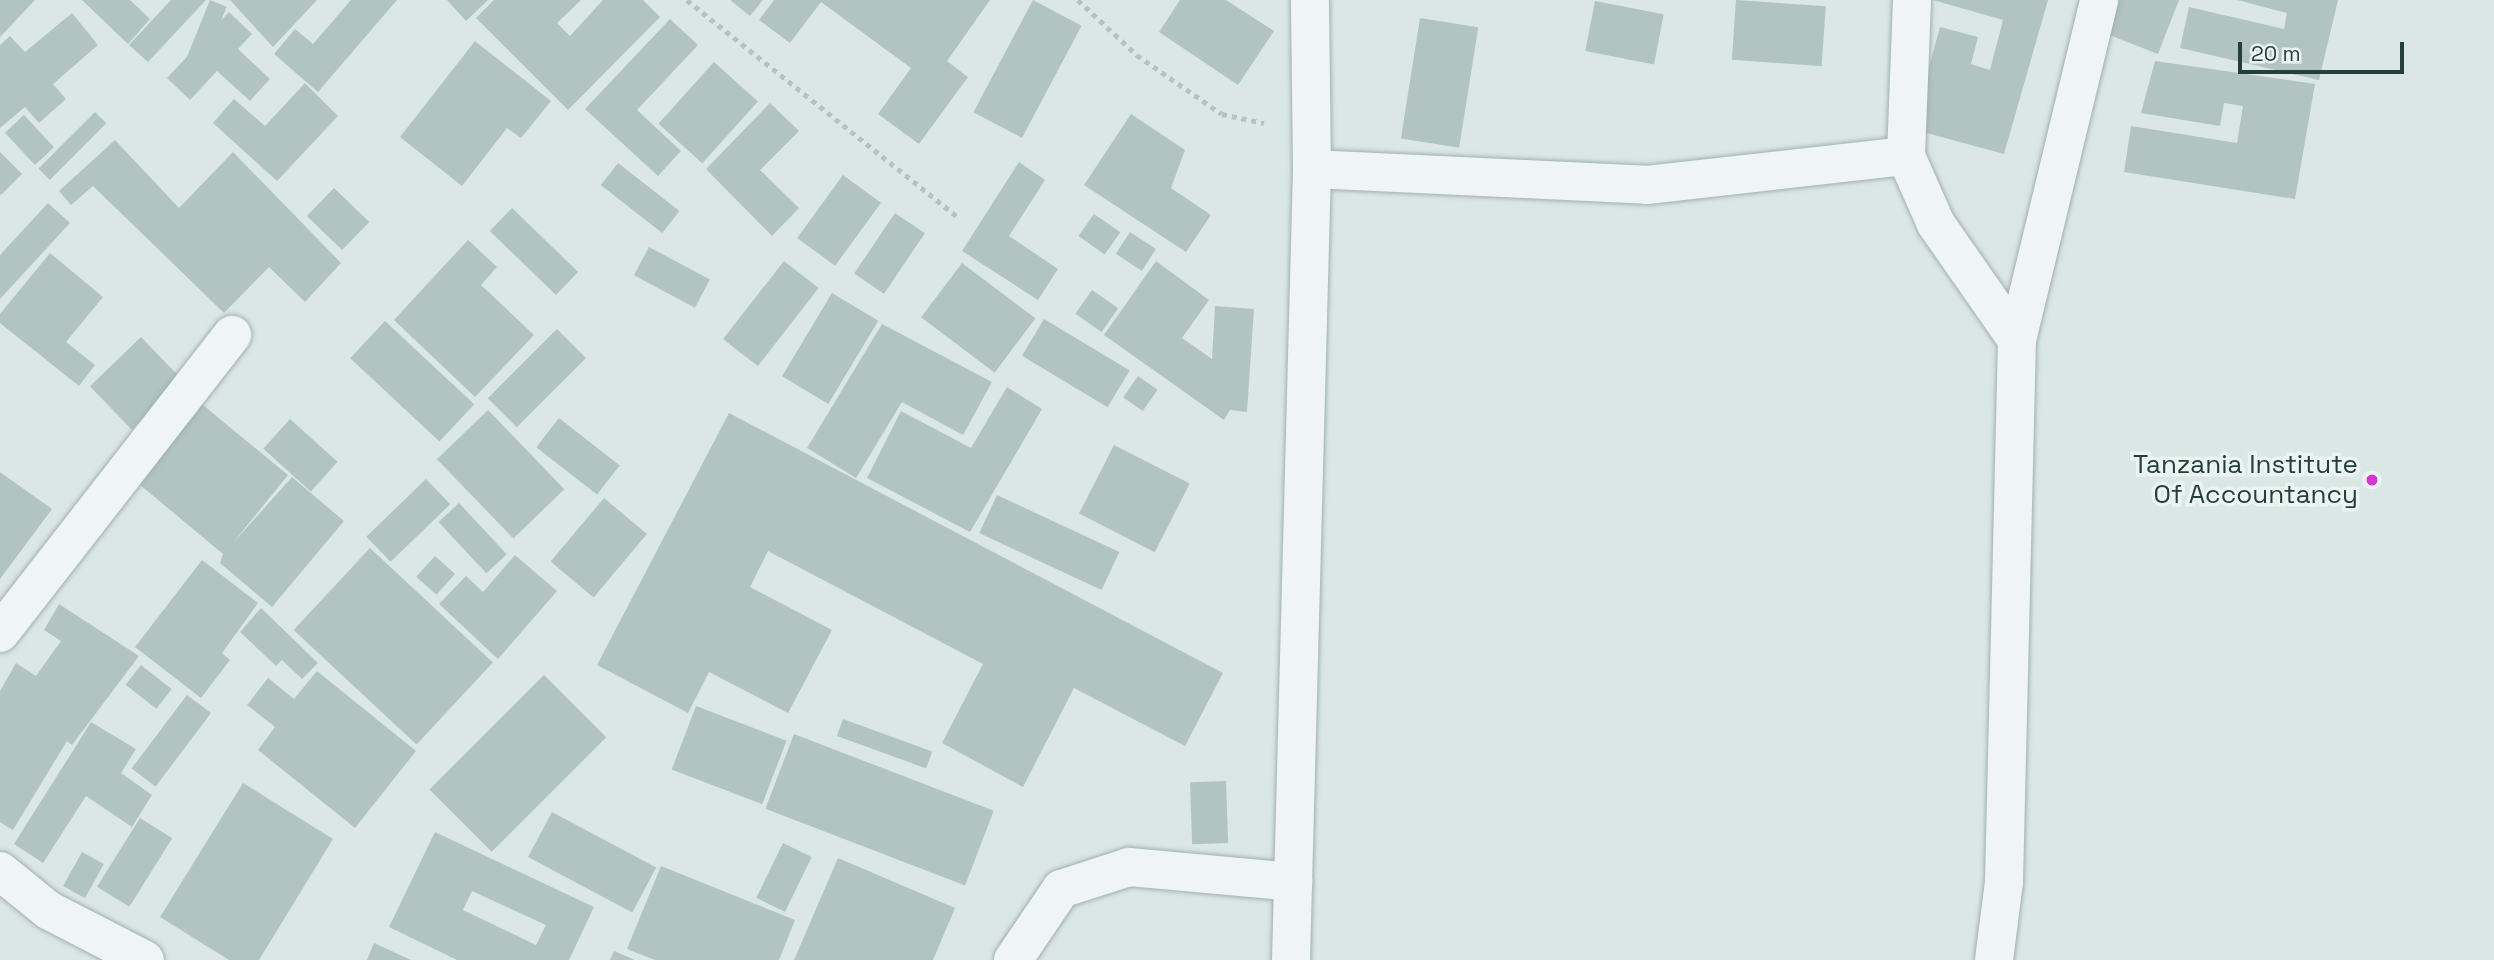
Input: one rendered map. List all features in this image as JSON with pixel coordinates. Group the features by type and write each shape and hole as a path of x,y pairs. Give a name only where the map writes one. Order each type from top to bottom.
{"street":[{"path":"1291,960 1310,151 1310,0"},
{"path":"1912,0 1906,156 1936,225 2017,340"},
{"path":"1994,960 2004,883 2017,340 2099,0"},
{"path":"1310,151 1647,185 1906,156"},
{"path":"0,633 232,335"},
{"path":"1013,960 1061,889 1129,867 1293,882"},
{"path":"0,871 48,910 145,960"}],"path":[{"path":"687,0 957,216"},
{"path":"1078,0 1137,55 1222,114 1310,151"}],"building":[{"path":"0,0 35,0 0,37"},
{"path":"82,0 130,0 150,19 128,44"},
{"path":"171,0 206,0 148,62 129,45"},
{"path":"210,0 227,7 194,88 177,82"},
{"path":"230,0 317,0 273,47"},
{"path":"351,0 397,0 318,92 274,54 295,29 313,44"},
{"path":"447,0 488,0 466,21"},
{"path":"494,0 581,0 557,23 570,36 603,0 643,0 660,17 568,110 476,18"},
{"path":"730,0 763,0 750,16"},
{"path":"774,0 990,0 947,61 968,77 919,144 878,114 911,68 821,2 790,43 759,20"},
{"path":"1033,0 1082,26 1022,138 973,112"},
{"path":"1180,0 1226,0 1274,31 1238,85 1159,32"},
{"path":"1736,0 1826,6 1822,66 1732,60"},
{"path":"1933,0 2048,0 2004,154 1912,129 1940,27 1978,37 1971,64 1990,70 2003,20"},
{"path":"2105,0 2179,0 2158,54 2094,29"},
{"path":"2237,0 2338,0 2319,80 2180,48 2189,7 2284,29 2287,13"},
{"path":"1595,1 1664,14 1654,64 1585,51"},
{"path":"229,12 252,34 238,49 270,79 250,101 217,71 190,100 167,78"},
{"path":"72,13 98,45 53,84 66,99 39,123 25,107 0,128 0,45 10,36 25,52"},
{"path":"1420,18 1478,27 1459,148 1401,138"},
{"path":"670,19 698,45 637,110 681,151 658,176 585,109"},
{"path":"475,41 551,101 521,138 507,128 462,186 400,137"},
{"path":"2155,61 2315,84 2295,199 2124,172 2131,126 2237,143 2243,106 2224,103 2220,126 2141,113"},
{"path":"714,62 758,101 702,163 658,124"},
{"path":"305,83 338,116 277,181 213,123 234,99 265,126"},
{"path":"770,103 799,131 760,170 799,208 772,236 706,169"},
{"path":"95,112 106,123 50,180 38,169"},
{"path":"1131,114 1185,150 1171,188 1211,215 1186,252 1084,185"},
{"path":"24,115 54,147 35,165 5,133"},
{"path":"115,140 179,208 233,152 341,263 305,302 269,267 224,313 93,186 71,205 59,191"},
{"path":"0,152 22,174 1,195 0,194"},
{"path":"1019,162 1045,180 1009,236 1058,269 1038,300 962,251"},
{"path":"618,163 679,211 662,233 601,185"},
{"path":"843,175 881,203 835,266 797,238"},
{"path":"334,188 369,222 342,250 307,216"},
{"path":"48,203 70,223 0,299 0,255"},
{"path":"512,208 578,272 556,295 490,231"},
{"path":"895,213 925,233 884,294 854,274"},
{"path":"1094,214 1120,232 1105,254 1079,236"},
{"path":"1130,232 1156,249 1142,271 1116,254"},
{"path":"468,240 497,267 481,285 534,335 475,397 394,320"},
{"path":"649,247 710,279 695,308 634,275"},
{"path":"50,253 103,297 66,342 95,365 79,386 0,323 0,314"},
{"path":"784,261 819,288 758,366 723,339"},
{"path":"1156,261 1209,300 1182,338 1212,359 1215,306 1254,309 1247,412 1230,410 1224,420 1104,335"},
{"path":"962,263 1035,318 995,373 921,317"},
{"path":"1092,290 1118,308 1102,332 1075,314"},
{"path":"832,293 878,321 828,404 782,376"},
{"path":"1044,319 1130,371 1108,407 1022,356"},
{"path":"385,321 474,404 439,442 350,358"},
{"path":"882,324 992,382 963,435 902,402 856,478 807,448"},
{"path":"557,329 586,358 517,427 488,398"},
{"path":"141,337 183,380 132,429 90,386"},
{"path":"1138,376 1158,390 1143,411 1123,397"},
{"path":"1007,387 1042,409 970,532 867,478 901,411 971,448"},
{"path":"197,400 288,475 233,543 292,477 344,521 272,607 220,563 223,554 133,479"},
{"path":"488,410 564,489 513,538 437,459"},
{"path":"729,413 1223,673 1185,746 1074,688 1023,787 942,743 983,664 768,551 750,587 832,630 788,713 709,672 688,713 597,665"},
{"path":"559,418 620,465 597,495 536,447"},
{"path":"290,419 338,462 311,492 263,449"},
{"path":"1114,445 1190,484 1155,552 1079,514"},
{"path":"0,472 52,509 0,579"},
{"path":"426,479 450,504 391,562 366,537"},
{"path":"997,495 1119,552 1102,590 979,533"},
{"path":"604,498 647,534 594,598 551,562"},
{"path":"459,503 507,554 486,573 439,522"},
{"path":"370,548 493,663 416,744 294,630"},
{"path":"515,555 557,591 498,659 439,604 466,576 483,592"},
{"path":"435,556 455,574 436,595 416,577"},
{"path":"202,560 258,603 222,653 230,660 201,698 135,647"},
{"path":"59,604 139,656 72,745 67,741 13,830 0,822 0,691 16,663 36,676 61,641 44,630"},
{"path":"261,608 318,663 302,679 282,660 276,666 240,632"},
{"path":"141,665 172,689 156,709 126,685"},
{"path":"317,671 416,751 355,828 258,750 275,727 247,705 268,678 294,699"},
{"path":"544,675 606,737 492,852 429,790"},
{"path":"187,695 211,713 156,787 132,768"},
{"path":"696,706 787,741 762,804 672,769"},
{"path":"843,719 932,751 926,768 837,736"},
{"path":"91,722 136,749 121,773 152,795 132,827 86,796 43,863 14,844"},
{"path":"794,734 994,811 965,885 765,809"},
{"path":"1226,781 1228,843 1192,844 1190,782"},
{"path":"243,783 333,839 259,960 229,960 160,917"},
{"path":"552,812 656,867 632,912 528,857"},
{"path":"140,818 172,838 129,907 97,887"},
{"path":"435,832 594,907 569,960 457,960 389,927","holes":["472,891 546,925 536,945 463,910"]},
{"path":"783,843 812,857 785,912 756,898"},
{"path":"82,852 104,864 85,898 63,886"},
{"path":"838,858 955,908 933,960 794,960"},
{"path":"661,866 795,920 779,960 655,960 627,949"},
{"path":"374,943 411,960 367,960"},
{"path":"614,951 635,960 610,960"}],"place":[{"name":"Tanzania Institute Of Accountancy","path":"2372,480"}]}
